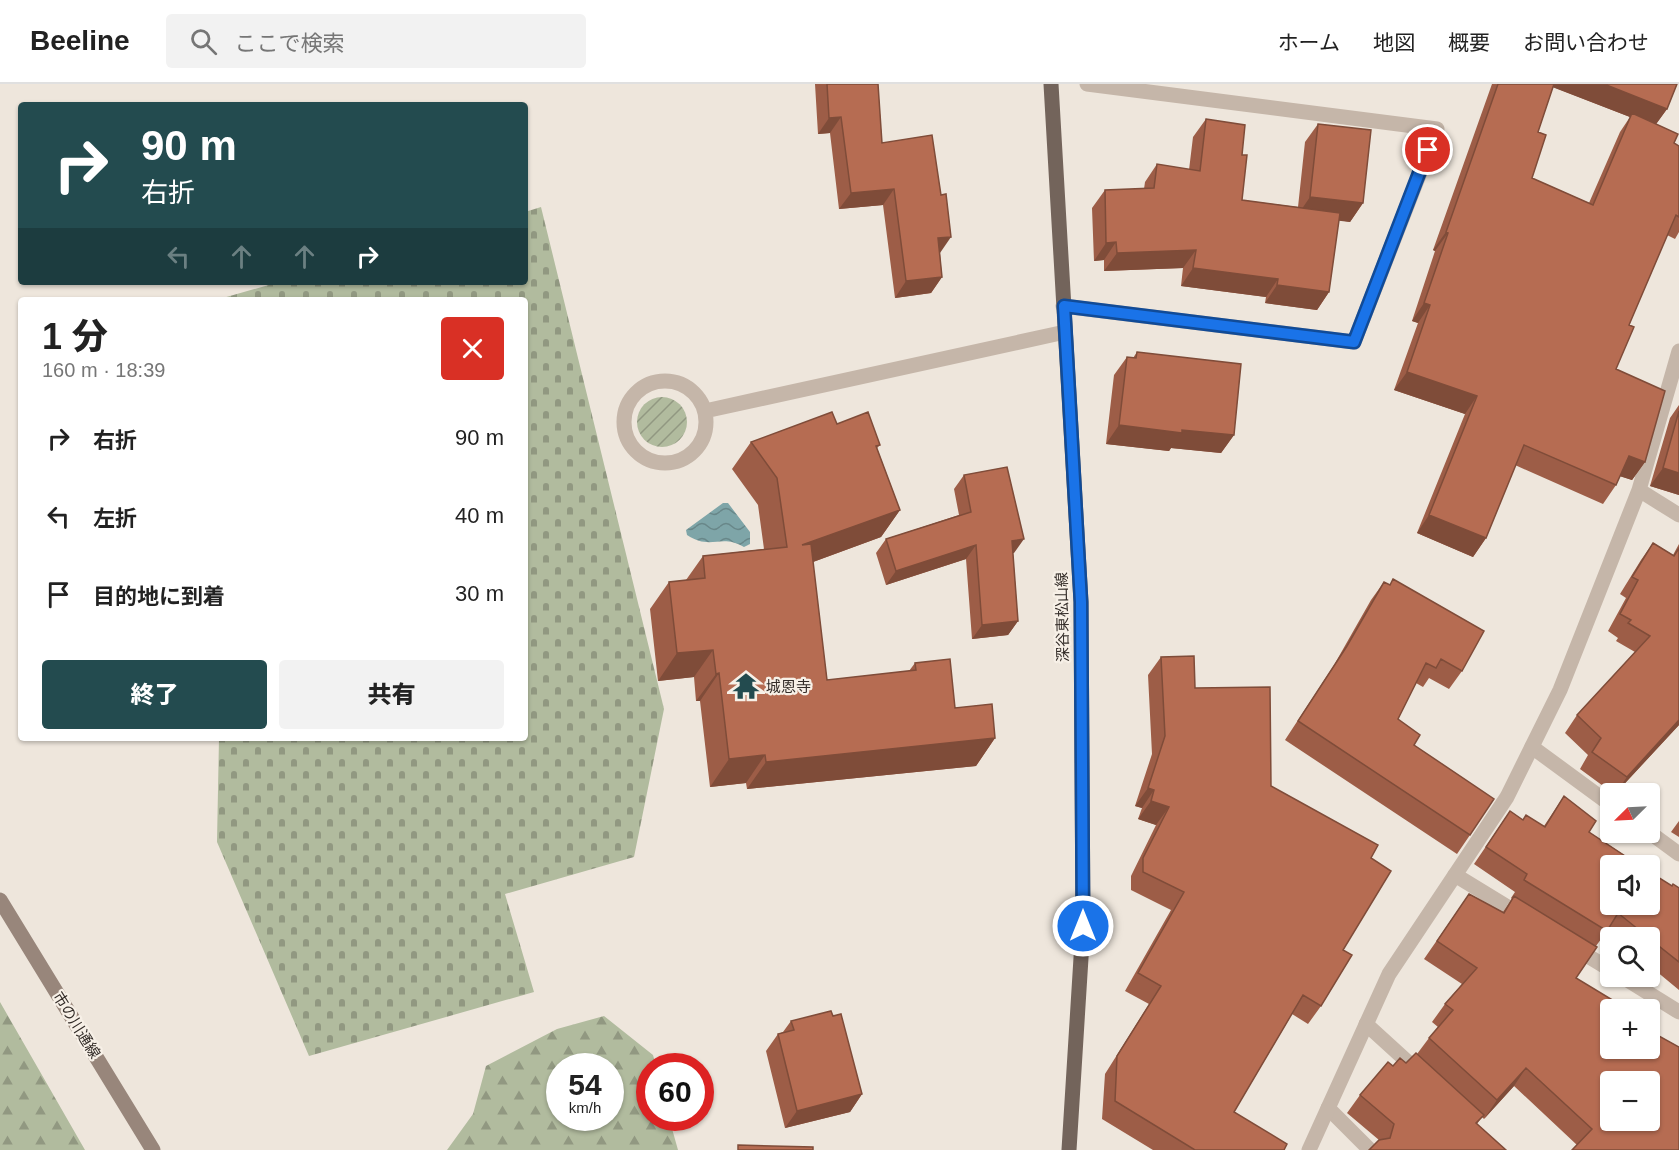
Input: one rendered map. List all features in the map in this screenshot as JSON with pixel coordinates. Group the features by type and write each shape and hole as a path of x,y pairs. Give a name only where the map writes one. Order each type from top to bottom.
{"main road":[{"name":"深谷東松山線","path":"1051,84 1081,602 1083,914 1069,1150"}],"street":[{"path":"1064,306 1354,342 1437,129 1086,84"},
{"path":"705,411 1065,332"},
{"path":"1309,1150 1389,974 1507,797 1560,690 1639,490 1679,351"},
{"path":"669,380 685,386 698,396 705,411 706,427 701,443 690,455 676,462 659,464 644,458 631,448 624,434 623,417 628,401 639,389 653,382 669,380"},
{"path":"1639,490 1679,515"},
{"path":"1532,747 1600,797"},
{"path":"1660,840 1679,855"},
{"path":"1455,875 1533,923"},
{"name":"市の川通線","path":"0,900 153,1150"},
{"path":"1562,941 1600,963"},
{"path":"1639,987 1679,1012"},
{"path":"1366,1024 1435,1087"},
{"path":"1328,1108 1370,1150"}],"green space":[{"path":"541,207 664,709 634,857 505,894 534,992 309,1056 217,842 219,741 528,741 528,297 226,297 268,285 528,285 528,211"},
{"path":"657,397 667,397 680,404 687,417 687,427 680,440 667,447 657,447 648,443 641,436 637,427 637,417 641,408 648,401"},
{"path":"0,1002 85,1150 0,1150"},
{"path":"604,1016 650,1053 636,1053 636,1131 673,1131 678,1150 447,1150 473,1114 486,1066 557,1029"}],"water":[{"path":"723,503 728,503 750,532 750,544 744,547 729,541 703,542 687,535 686,530"}],"building":[{"path":"827,84 878,84 882,143 932,135 941,195 946,194 951,237 938,238 942,277 906,281 894,189 851,193 841,117 829,118"},
{"path":"1498,84 1554,84 1538,132 1546,135 1532,178 1593,205 1632,113 1678,134 1674,143 1679,146 1679,217 1676,215 1629,325 1634,327 1616,369 1665,391 1645,462 1629,456 1616,485 1524,445 1486,538 1429,515 1477,396 1407,372 1430,305 1424,303 1448,233 1446,232"},
{"path":"1604,84 1677,84 1667,109"},
{"path":"1206,119 1245,125 1242,155 1247,155 1242,200 1340,213 1329,292 1277,285 1278,279 1193,268 1196,250 1117,253 1116,242 1106,243 1105,190 1154,188 1157,164 1200,171"},
{"path":"1318,124 1371,130 1363,203 1310,197"},
{"path":"1137,352 1241,364 1234,435 1182,430 1182,433 1119,425 1127,357 1136,358"},
{"path":"1679,411 1679,473 1663,468"},
{"path":"832,412 837,424 868,412 880,445 876,446 900,510 802,545 811,544 827,680 916,670 915,663 950,659 955,708 992,704 995,738 766,762 765,755 729,759 719,673 716,674 713,650 677,653 669,582 705,578 703,556 787,547 777,478 751,442"},
{"path":"1007,467 1024,539 1012,541 1018,621 982,625 976,545 896,571 886,539 971,512 964,475"},
{"path":"1653,543 1674,556 1679,548 1679,720 1627,777 1592,752 1601,738 1577,715 1650,636 1628,623 1631,620 1620,614 1638,580 1632,577"},
{"path":"1393,579 1484,631 1462,671 1441,659 1436,668 1426,663 1398,719 1420,735 1414,745 1494,799 1470,835 1298,721 1347,646 1384,582 1390,585"},
{"path":"1194,656 1195,688 1270,687 1271,786 1378,845 1371,858 1391,871 1343,950 1352,955 1321,1006 1303,995 1234,1112 1287,1144 1284,1150 1195,1150 1115,1101 1117,1056 1161,986 1138,973 1184,892 1143,872 1143,858 1169,807 1151,801 1154,790 1148,788 1165,736 1161,657"},
{"path":"1564,796 1596,821 1589,832 1600,839 1600,843 1606,843 1624,855 1600,855 1600,915 1617,915 1609,927 1600,927 1524,880 1527,874 1486,847 1510,811 1523,820 1526,815 1545,827"},
{"path":"1660,878 1679,888 1679,962 1660,947 1660,927 1635,927 1620,915 1660,915"},
{"path":"1469,894 1504,913 1514,896 1597,947 1576,978 1611,999 1600,999 1600,1059 1660,1059 1660,1037 1679,1047 1679,1150 1572,1150 1592,1129 1526,1068 1497,1100 1429,1038 1453,1010 1445,1004 1477,968 1437,941"},
{"path":"831,1011 833,1016 841,1014 862,1094 797,1111 778,1034 794,1030 791,1021"},
{"path":"1416,1053 1484,1115 1476,1123 1506,1150 1369,1150 1379,1140 1390,1138 1394,1124 1360,1095 1388,1062 1393,1066 1400,1058 1406,1063"},
{"path":"738,1145 813,1147 813,1150 738,1150"}],"place":[{"name":"城恩寺","path":"746,686"}],"route":[{"path":"1083,926 1081,602 1064,306 1354,342 1428,150"}]}
